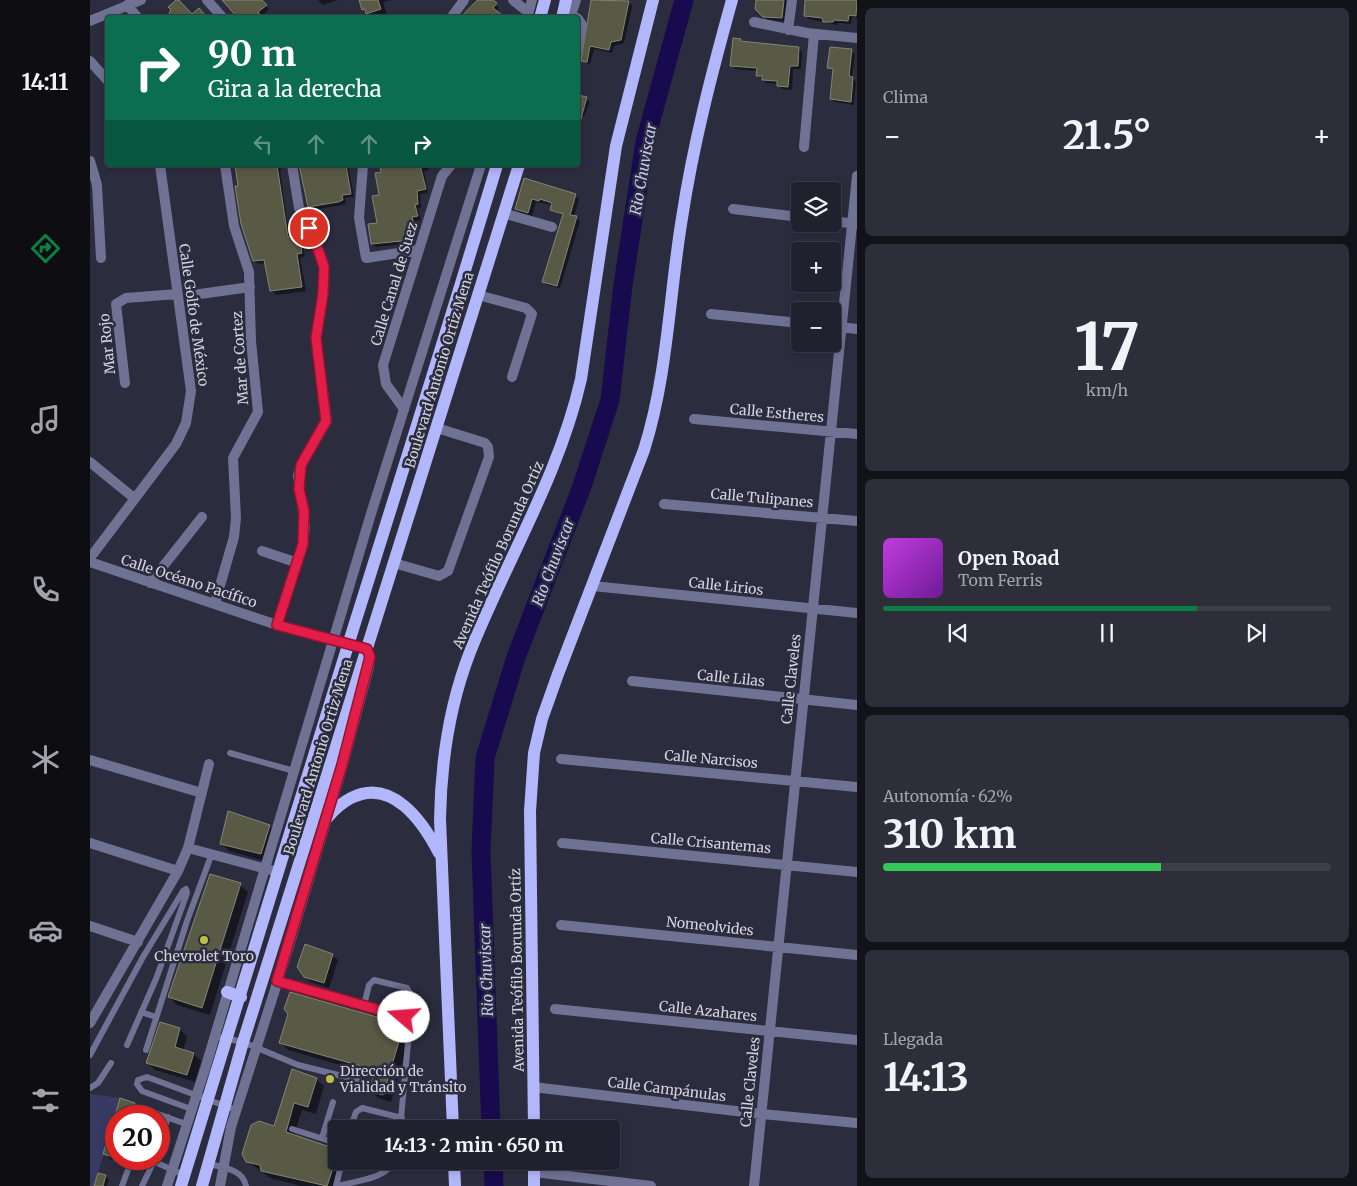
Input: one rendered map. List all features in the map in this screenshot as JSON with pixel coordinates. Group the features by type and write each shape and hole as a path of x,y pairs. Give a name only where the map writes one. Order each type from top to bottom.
{"main road":[{"path":"533,15 545,0"},
{"path":"566,0 568,15"},
{"name":"Avenida Teófilo Borunda Ortíz","path":"453,1120 440,784 448,725 469,654 556,464 572,416 582,370 616,146 653,0"},
{"name":"Avenida Teófilo Borunda Ortíz","path":"534,1120 530,811 534,753 542,719 558,674 644,450 654,417 666,351 682,220 690,173 718,50 732,0"},
{"name":"Boulevard Antonio Ortiz Mena","path":"183,1181 415,437 495,167"},
{"name":"Boulevard Antonio Ortiz Mena","path":"202,1186 208,1164 231,1108 243,1042 518,167"},
{"path":"327,818 352,797 368,793 388,796 407,807 420,819 442,858"},
{"path":"254,908 266,912"},
{"path":"227,992 241,997"},
{"path":"454,1170 455,1186"},
{"path":"534,1170 534,1186"}],"street":[{"path":"90,21 141,0"},
{"path":"207,0 220,15"},
{"path":"453,15 464,0"},
{"path":"513,0 531,15"},
{"path":"532,0 532,15"},
{"path":"568,15 576,0"},
{"path":"788,30 792,0"},
{"path":"127,5 135,15"},
{"path":"754,22 788,30 857,38"},
{"path":"804,147 814,34"},
{"path":"90,61 105,78"},
{"path":"90,161 97,185 101,258"},
{"name":"Calle Golfo de México","path":"90,558 176,444 186,423 190,408 189,370 160,167"},
{"name":"Mar de Cortez","path":"215,603 234,537 236,518 232,475 233,458 258,412 251,341 249,272 234,226 225,167"},
{"path":"277,625 298,563 305,527 298,476 301,465 326,421 327,413 316,338 323,294 324,267 314,237 299,208 292,167"},
{"path":"363,167 359,218 366,258 418,250"},
{"name":"Calle Canal de Suez","path":"404,410 386,384 383,365 442,176 449,167"},
{"name":"Boulevard Antonio Ortiz Mena","path":"166,1186 254,908 332,640 480,167"},
{"name":"Calle Claveles","path":"841,302 855,223 857,176"},
{"path":"733,209 791,216"},
{"path":"503,213 552,227"},
{"path":"841,222 855,223"},
{"path":"193,295 250,287"},
{"name":"Mar Rojo","path":"125,383 116,304 126,298 177,294"},
{"path":"478,295 526,308 532,314 512,377"},
{"path":"711,314 791,322"},
{"path":"841,327 857,329"},
{"name":"Calle Claveles","path":"754,1186 822,517 835,352"},
{"name":"Calle Estheres","path":"694,419 857,434"},
{"path":"394,563 439,576 448,571 489,456 488,447 485,443 436,428"},
{"path":"90,462 134,498"},
{"name":"Calle Tulipanes","path":"664,504 857,521"},
{"path":"150,584 202,517"},
{"path":"262,551 298,563"},
{"name":"Calle Océano Pacífico","path":"90,562 150,584 215,603 277,625 367,649"},
{"name":"Calle Lirios","path":"593,586 857,613"},
{"path":"220,1186 231,1108 256,1048 327,818 369,666 370,657 367,649"},
{"name":"Calle Lilas","path":"632,681 857,705"},
{"name":"Calle Narcisos","path":"561,759 857,787"},
{"path":"90,760 202,793"},
{"path":"91,1018 138,942 178,871 188,848 209,764"},
{"path":"90,843 178,871"},
{"name":"Calle Crisantemas","path":"562,843 857,872"},
{"path":"188,848 211,856 278,872"},
{"name":"Nomeolvides","path":"561,925 857,954"},
{"path":"90,926 138,942"},
{"name":"Calle Azahares","path":"555,1008 857,1040"},
{"name":"Calle Campánulas","path":"533,1087 761,1114 857,1123"},
{"path":"552,1170 651,1186"}],"lane":[{"path":"580,18 584,24 580,45"},
{"path":"230,754 294,771"},
{"path":"146,1050 199,886 211,856"},
{"path":"90,1055 143,957 186,889 187,894 184,902 127,1045"},
{"path":"353,1120 356,1112 362,1108 402,1118 409,1032 404,1017 410,993 407,988 374,980 369,985 364,1005"},
{"path":"277,981 404,1017"},
{"path":"141,1012 156,1017"},
{"path":"214,1036 243,1042 298,1065 358,1080"},
{"path":"90,1088 98,1083 111,1063"},
{"path":"190,1108 142,1090 137,1082 140,1078 147,1077 231,1108"},
{"path":"322,1138 333,1102"},
{"path":"170,1118 186,1124"},
{"path":"292,1129 328,1140"},
{"path":"208,1164 222,1167 240,1175 246,1186"},
{"path":"124,1185 129,1170"},
{"path":"142,1186 150,1170"},
{"path":"172,1170 183,1181"},
{"path":"340,1170 337,1186 388,1170"}],"shaded area":[{"path":"90,1094 121,1098 119,1105 105,1105 105,1150 94,1186 90,1186"}],"building":[{"path":"176,0 179,0 192,14 199,8 205,15 171,15 169,13 171,10 168,7"},
{"path":"222,0 262,0 267,5 258,12 260,15 235,15"},
{"path":"359,0 378,0 381,9 366,14 365,9 362,10"},
{"path":"477,0 493,0 497,3 493,8 502,15 463,15"},
{"path":"591,0 629,1 621,40 611,42 609,50 590,46 587,62 581,61"},
{"path":"756,0 784,0 782,18 763,17 755,9"},
{"path":"805,0 857,0 856,16 849,15 848,21 834,20 833,22 823,22 822,18 804,16"},
{"path":"733,38 741,39 740,41 799,47 798,66 790,66 788,87 777,86 777,81 762,80 762,76 756,76 757,68 730,66"},
{"path":"830,47 852,49 849,76 853,77 851,102 830,99 833,69 827,68"},
{"path":"580,95 587,97 580,122"},
{"path":"235,167 277,167 288,237 299,235 302,253 297,254 302,287 270,291 264,260 253,261 241,224 235,186 238,186"},
{"path":"299,167 346,167 351,194 342,195 343,200 338,202 308,207"},
{"path":"380,167 420,167 426,189 417,191 418,204 415,205 418,216 412,217 414,224 409,225 412,240 371,244 368,224 377,223 372,196 379,195 375,173 381,172"},
{"path":"524,178 576,194 570,215 577,216 557,286 542,282 563,214 550,210 552,203 540,199 539,201 532,199 528,213 515,209"},
{"path":"228,811 270,825 261,854 220,844"},
{"name":"Chevrolet Toro","path":"210,874 241,883 202,1008 168,997"},
{"path":"305,944 333,954 324,983 304,977 297,967"},
{"path":"290,992 401,1024 403,1028 383,1095 369,1091 375,1070 279,1043 288,1014 284,1009"},
{"path":"160,1022 180,1028 175,1047 194,1053 187,1075 146,1063"},
{"path":"292,1069 317,1078 308,1107 294,1103 286,1132 328,1146 328,1170 332,1170 327,1186 261,1171 260,1165 246,1162 242,1154 251,1125 259,1121 274,1126"},
{"path":"120,1098 135,1103 134,1105 118,1105"},
{"path":"98,1173 106,1175 103,1186 94,1186"}],"waterway":[{"name":"Rio Chuviscar","path":"491,1120 481,851 485,758 516,657 581,489 610,400 623,285 645,142 684,0"},
{"name":"Rio Chuviscar","path":"493,1170 494,1186"}],"place":[{"name":"Chevrolet Toro","path":"204,940"},
{"name":"Dirección de Vialidad y Tránsito","path":"330,1079"}],"route":[{"path":"309,228 320,252 324,267 323,294 316,338 327,413 326,421 301,465 298,476 304,511 303,544 277,625 367,649 370,657 342,765 277,981 404,1017"}]}
